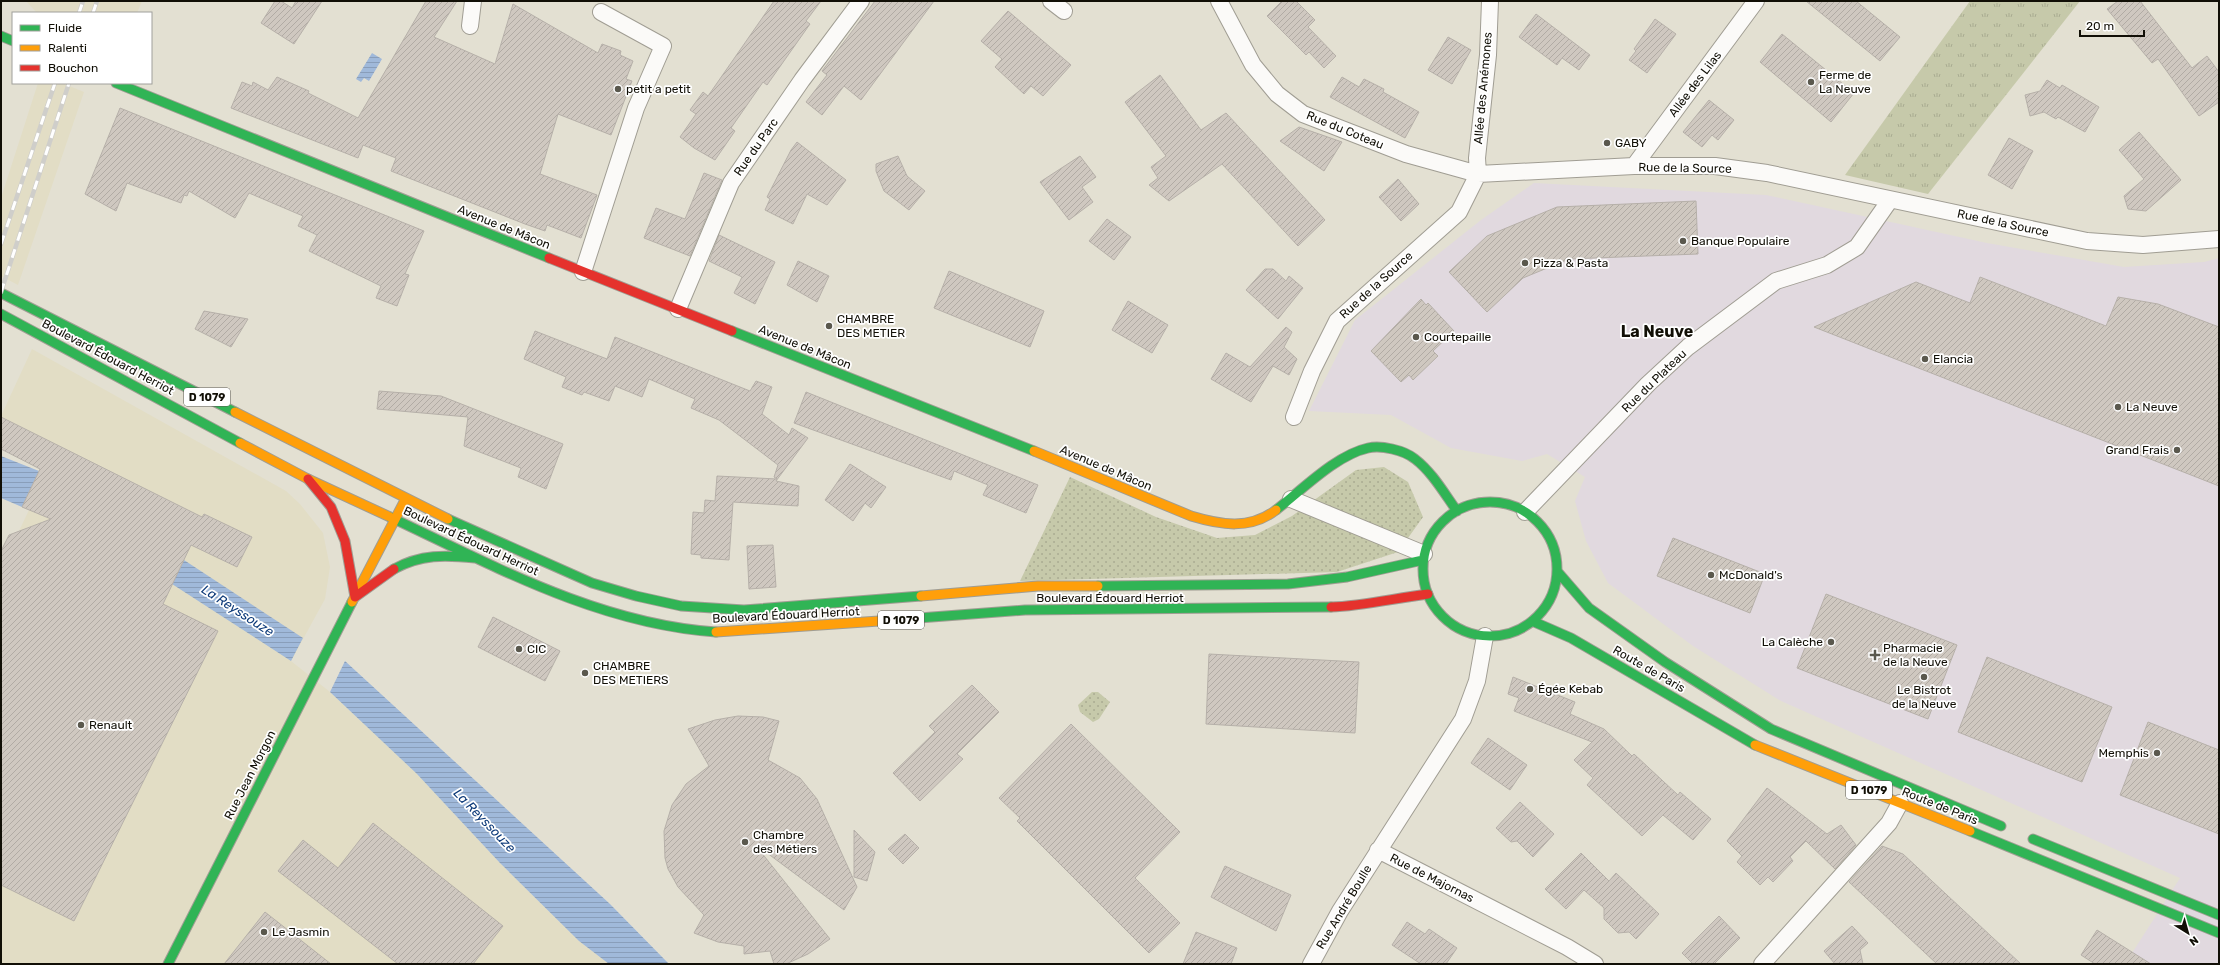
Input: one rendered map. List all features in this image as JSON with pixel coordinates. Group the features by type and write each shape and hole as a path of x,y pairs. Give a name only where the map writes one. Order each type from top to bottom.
{"main road":[{"path":"1,36 12,41"},
{"name":"Avenue de Mâcon","path":"118,84 582,272 1046,456 1191,516 1218,524 1251,523 1271,514 1338,461 1368,448 1392,449 1414,458 1432,476 1457,510"},
{"name":"Boulevard Édouard Herriot","path":"1,293 406,500 592,583 636,596 681,606 744,610 1038,586 1288,584 1347,577 1424,557"},
{"name":"Boulevard Édouard Herriot","path":"1,314 308,479 395,520 477,558 586,605 634,620 680,630 724,633 1025,610 1294,609 1356,606 1392,598 1428,594"},
{"path":"308,479 331,507 345,541 354,597"},
{"name":"Rue Jean Morgon","path":"168,964 309,684 406,500"},
{"path":"1492,502 1509,504 1525,512 1539,523 1549,538 1555,554 1557,571 1553,590 1545,607 1532,621 1518,629 1502,634 1485,636 1467,632 1450,623 1437,610 1428,594 1423,577 1424,557 1431,536 1442,522 1457,510 1474,504 1492,502"},
{"name":"Rue Jean Morgon","path":"354,597 378,579 411,559 440,555 477,558"},
{"name":"Route de Paris","path":"1557,571 1589,608 1665,662 1771,729 2008,829"},
{"name":"Route de Paris","path":"1532,621 1571,638 1764,750 1900,803 2219,933"},
{"path":"2023,835 2219,915"}],"street":[{"path":"470,26 473,1"},
{"name":"Rue du Parc","path":"678,309 732,183 802,80 861,1"},
{"path":"1051,1 1064,11"},
{"name":"Rue du Coteau","path":"1220,1 1253,65 1277,94 1303,114 1406,154 1478,174"},
{"name":"Allée des Anémones","path":"1478,174 1477,158 1488,55 1490,1"},
{"name":"Allée des Lilas","path":"1634,166 1756,1"},
{"path":"582,272 636,108 663,46 601,12"},
{"name":"Rue de la Source","path":"1294,417 1312,371 1336,321 1459,212 1478,174 1634,166 1715,166 1759,172 2087,241 2143,245 2219,239"},
{"name":"Rue du Plateau","path":"1525,512 1648,384 1688,347 1776,281 1827,265 1857,246 1890,200"},
{"path":"1290,500 1424,557"},
{"name":"Rue de Majornas","path":"1485,636 1477,681 1463,719 1378,850 1567,947 1595,964"},
{"path":"1762,964 1889,823 1900,803"},
{"name":"Rue André Boulle","path":"1311,964 1340,911 1378,850"}],"shaded area":[{"path":"26,1 142,1 137,12 36,12"},
{"path":"38,84 64,84 84,92 18,285 1,276 1,198"},
{"name":"La Neuve","path":"1534,183 1766,195 1987,243 2124,267 2204,262 2219,258 2219,964 2125,964 2180,878 1781,701 1693,646 1608,583 1586,541 1575,501 1585,477 1547,454 1522,461 1451,448 1391,415 1309,411 1355,320 1481,220"},
{"path":"32,349 286,491 300,504 323,533 330,567 325,599 291,661 330,692 417,774 500,863 579,941 609,964 1,964 1,551 9,535 19,531 29,510 22,507 40,469 1,449 1,416"}],"green space":[{"path":"1970,1 2080,1 1928,194 1845,175"},
{"path":"1384,467 1408,482 1423,517 1398,552 1337,572 1020,581 1070,477 1156,517 1217,538 1255,535 1292,516 1356,470"},
{"path":"1092,692 1098,692 1110,702 1099,719 1093,722 1080,712 1078,705"}],"water":[{"path":"372,53 382,59 369,81 364,78 361,82 356,79"},
{"path":"1,456 39,471 22,507 1,498"},
{"name":"La Reyssouze","path":"184,560 303,638 291,661 172,584"},
{"name":"La Reyssouze","path":"345,661 610,904 669,964 609,964 579,941 500,863 417,774 330,692"}],"building":[{"path":"275,1 281,1 292,8 296,1 322,1 294,44 261,23"},
{"path":"426,1 457,1 434,37 495,64 513,4 598,53 602,44 621,51 620,55 633,61 626,79 632,81 611,135 558,114 540,174 597,195 581,238 547,225 545,231 525,224 391,171 396,158 363,145 358,158 231,108 242,82 252,86 253,82 268,90 277,77 309,91 308,93 358,118"},
{"path":"774,1 821,1 806,21 810,24 767,85 763,82 731,128 735,131 715,160 694,148 680,137 696,114 690,110 703,92 708,96"},
{"path":"875,1 934,1 861,100 844,86 822,115 806,102 827,75 822,71"},
{"path":"1282,1 1296,1 1315,20 1308,27 1336,56 1324,68 1309,52 1306,55 1267,16"},
{"path":"1806,1 1856,1 1900,37 1880,61"},
{"path":"2118,1 2140,1 2192,68 2207,56 2219,72 2219,102 2199,116 2158,59 2152,63 2107,9"},
{"path":"1008,11 1071,65 1043,96 1031,86 1024,94 995,67 1002,59 981,41"},
{"path":"1536,14 1590,55 1579,70 1562,58 1557,65 1519,37"},
{"path":"1655,19 1676,34 1647,73 1629,60 1636,51 1634,49"},
{"name":"Ferme de La Neuve","path":"1782,34 1854,93 1831,122 1760,62"},
{"path":"1448,37 1471,50 1452,84 1428,70"},
{"path":"1160,75 1201,130 1226,113 1325,220 1298,246 1222,164 1169,201 1149,185 1158,178 1151,167 1166,156 1125,102"},
{"path":"1342,77 1359,87 1364,79 1384,89 1383,92 1419,112 1405,138 1330,97"},
{"path":"2047,80 2060,88 2062,85 2099,107 2085,132 2058,117 2056,119 2044,112 2030,116 2025,95 2040,91"},
{"path":"1709,100 1734,120 1718,140 1712,135 1702,147 1683,132"},
{"path":"120,108 424,231 405,274 409,275 397,306 376,298 381,286 309,251 317,235 298,226 303,216 249,193 235,218 189,191 187,196 184,195 181,203 127,183 116,211 85,194"},
{"path":"1299,127 1342,142 1324,171 1280,141"},
{"path":"2139,132 2181,180 2146,211 2128,209 2124,196 2144,179 2119,150"},
{"path":"2009,138 2033,151 2012,189 1988,175"},
{"path":"797,142 846,180 827,205 807,194 793,224 765,210 770,199 767,197 791,150"},
{"path":"898,156 907,176 925,191 909,210 884,191 876,171 876,164"},
{"path":"1080,156 1096,177 1082,187 1093,202 1069,220 1040,182"},
{"path":"704,173 722,180 690,256 644,238 656,208 685,219"},
{"path":"1398,179 1419,204 1401,221 1379,197"},
{"path":"1696,201 1698,254 1569,259 1523,278 1487,312 1449,272 1487,236 1557,207"},
{"path":"1107,219 1131,237 1114,260 1089,241"},
{"path":"719,235 775,262 755,304 734,293 742,277 709,261"},
{"path":"798,261 829,276 817,302 787,285"},
{"path":"1265,269 1273,269 1286,281 1289,276 1303,288 1278,319 1246,290"},
{"path":"949,271 1044,311 1030,347 934,308"},
{"name":"La Neuve","path":"1980,277 2106,326 2118,297 2158,304 2219,327 2219,486 1814,327 1916,282 1970,303"},
{"name":"Courtepaille","path":"1421,299 1426,305 1428,303 1454,331 1433,351 1438,356 1413,380 1409,375 1401,382 1371,351"},
{"path":"1128,301 1168,325 1152,353 1112,330"},
{"path":"204,311 248,319 231,347 195,329"},
{"path":"1286,327 1292,332 1284,347 1297,359 1289,375 1273,366 1251,402 1211,379 1226,353 1250,367"},
{"path":"535,331 607,359 615,337 750,391 756,381 772,387 762,414 789,435 792,428 808,438 776,481 799,486 798,506 733,502 729,560 701,558 701,555 691,554 693,512 704,513 705,500 715,501 717,476 777,479 774,477 778,465 719,420 691,408 695,399 649,379 642,397 615,386 609,401 584,392 582,395 562,387 566,377 524,359"},
{"path":"379,391 441,396 563,444 546,489 518,477 521,468 464,446 468,417 377,409"},
{"path":"806,392 1038,485 1026,513 983,495 988,485 954,471 951,480 794,423"},
{"path":"1,417 202,517 204,514 252,537 237,567 191,545 163,604 218,631 74,921 1,885 1,551 9,535 51,519 22,507 40,469 1,449"},
{"path":"850,464 886,487 871,508 865,503 853,521 825,500"},
{"name":"McDonald's","path":"1673,538 1765,574 1750,613 1657,576"},
{"path":"773,545 776,587 749,589 747,546"},
{"path":"1826,594 1957,645 1928,719 1797,668"},
{"name":"CIC","path":"493,617 560,651 545,681 478,647"},
{"path":"1209,654 1359,662 1355,733 1206,724"},
{"path":"1987,657 2112,707 2082,782 1958,732"},
{"path":"1513,677 1575,702 1570,714 1604,729 1632,756 1634,754 1678,795 1680,792 1711,819 1693,840 1663,815 1642,836 1587,785 1593,778 1574,760 1592,742 1514,711 1519,698 1508,694"},
{"path":"972,685 999,712 957,754 963,759 920,801 893,773 935,732 929,726"},
{"name":"Chambre des Métiers","path":"738,716 763,717 779,721 768,760 800,778 817,799 857,887 844,910 763,850 761,852 830,939 808,954 786,964 774,964 770,951 744,954 744,946 718,942 694,933 704,915 678,887 668,869 665,858 664,831 672,805 686,784 709,766 688,729 715,720"},
{"path":"2148,722 2219,750 2219,834 2120,795"},
{"path":"1071,724 1180,832 1135,878 1180,923 1149,953 1017,821 1020,818 999,798"},
{"path":"1488,738 1527,765 1510,790 1471,763"},
{"path":"1767,788 1827,834 1841,825 1856,845 1835,869 1806,841 1790,857 1793,861 1773,882 1768,877 1760,885 1737,862 1742,856 1727,841"},
{"path":"1520,802 1554,834 1533,857 1517,841 1511,842 1496,828"},
{"path":"373,823 503,926 473,964 398,964 278,871 303,840 338,868"},
{"path":"854,830 875,852 867,881 854,877"},
{"path":"905,834 919,848 903,864 888,849"},
{"path":"1882,846 1903,854 2021,964 1937,964 1849,882"},
{"path":"1581,853 1609,881 1616,873 1659,914 1636,939 1629,932 1618,933 1604,919 1604,908 1584,890 1566,909 1545,889"},
{"path":"1225,866 1291,895 1276,931 1211,897"},
{"path":"265,912 331,964 224,964"},
{"path":"1719,916 1740,938 1714,964 1693,964 1682,953"},
{"path":"1407,922 1425,934 1429,929 1457,948 1446,964 1421,964 1392,945"},
{"path":"1852,926 1868,943 1860,950 1863,964 1835,964 1824,951"},
{"path":"2097,930 2151,964 2095,964 2081,955"},
{"path":"1196,932 1237,948 1231,964 1183,964"}],"railway":[{"path":"79,12 83,1"},
{"path":"93,12 97,1"},
{"path":"1,244 55,84"},
{"path":"1,292 69,84"}],"traffic: fast":[{"path":"1,36 12,41"},
{"path":"118,84 549,258"},
{"path":"1,293 235,412"},
{"path":"1,314 240,443"},
{"path":"732,331 1034,451"},
{"path":"1276,510 1332,465 1356,452 1368,448 1379,447 1399,451 1415,459 1432,476 1457,511"},
{"path":"1490,502 1509,505 1521,510 1537,522 1549,538 1554,550 1557,569 1554,588 1549,600 1537,616 1521,628 1509,633 1490,636 1471,633 1459,628 1443,616 1431,600 1426,588 1423,569 1426,550 1431,538 1443,522 1459,510 1471,505 1490,502"},
{"path":"390,517 508,573 589,605 630,618 673,627 716,632"},
{"path":"448,519 592,583 636,596 681,606 744,610 921,596"},
{"path":"394,569 404,564 424,558 443,556 475,558"},
{"path":"1098,586 1288,584 1347,577 1423,560"},
{"path":"1557,571 1589,608 1665,662 1771,729 2001,826"},
{"path":"168,964 352,602"},
{"path":"879,621 1025,610 1331,607"},
{"path":"1532,621 1571,638 1755,745"},
{"path":"1970,831 2219,933"},
{"path":"2033,839 2219,915"}],"traffic: slow":[{"path":"235,412 448,519"},
{"path":"240,443 308,479 390,517"},
{"path":"1034,451 1191,516 1213,522 1235,524 1246,523 1256,521 1276,510"},
{"path":"352,602 404,502"},
{"path":"921,596 1038,586 1098,586"},
{"path":"716,632 879,621"},
{"path":"1755,745 1970,831"}],"traffic: jam":[{"path":"549,258 732,331"},
{"path":"308,479 331,507 345,541 355,597 394,569"},
{"path":"1331,607 1367,604 1428,594"}],"place":[{"name":"Ferme de La Neuve","path":"1811,82"},
{"name":"petit a petit","path":"618,89"},
{"name":"GABY","path":"1607,143"},
{"name":"Banque Populaire","path":"1683,241"},
{"name":"Pizza & Pasta","path":"1525,263"},
{"name":"CHAMBRE DES METIER","path":"829,326"},
{"name":"Courtepaille","path":"1416,337"},
{"name":"Elancia","path":"1925,359"},
{"name":"La Neuve","path":"2118,407"},
{"name":"Grand Frais","path":"2177,450"},
{"name":"McDonald's","path":"1711,575"},
{"name":"La Calèche","path":"1831,642"},
{"name":"CIC","path":"519,649"},
{"name":"Pharmacie de la Neuve","path":"1875,655"},
{"name":"CHAMBRE DES METIERS","path":"585,673"},
{"name":"Le Bistrot de la Neuve","path":"1924,677"},
{"name":"Égée Kebab","path":"1530,689"},
{"name":"Renault","path":"81,725"},
{"name":"Memphis","path":"2157,753"},
{"name":"Chambre des Métiers","path":"745,842"},
{"name":"Le Jasmin","path":"264,932"}],"district":[{"name":"La Neuve","path":"1657,331"}]}
